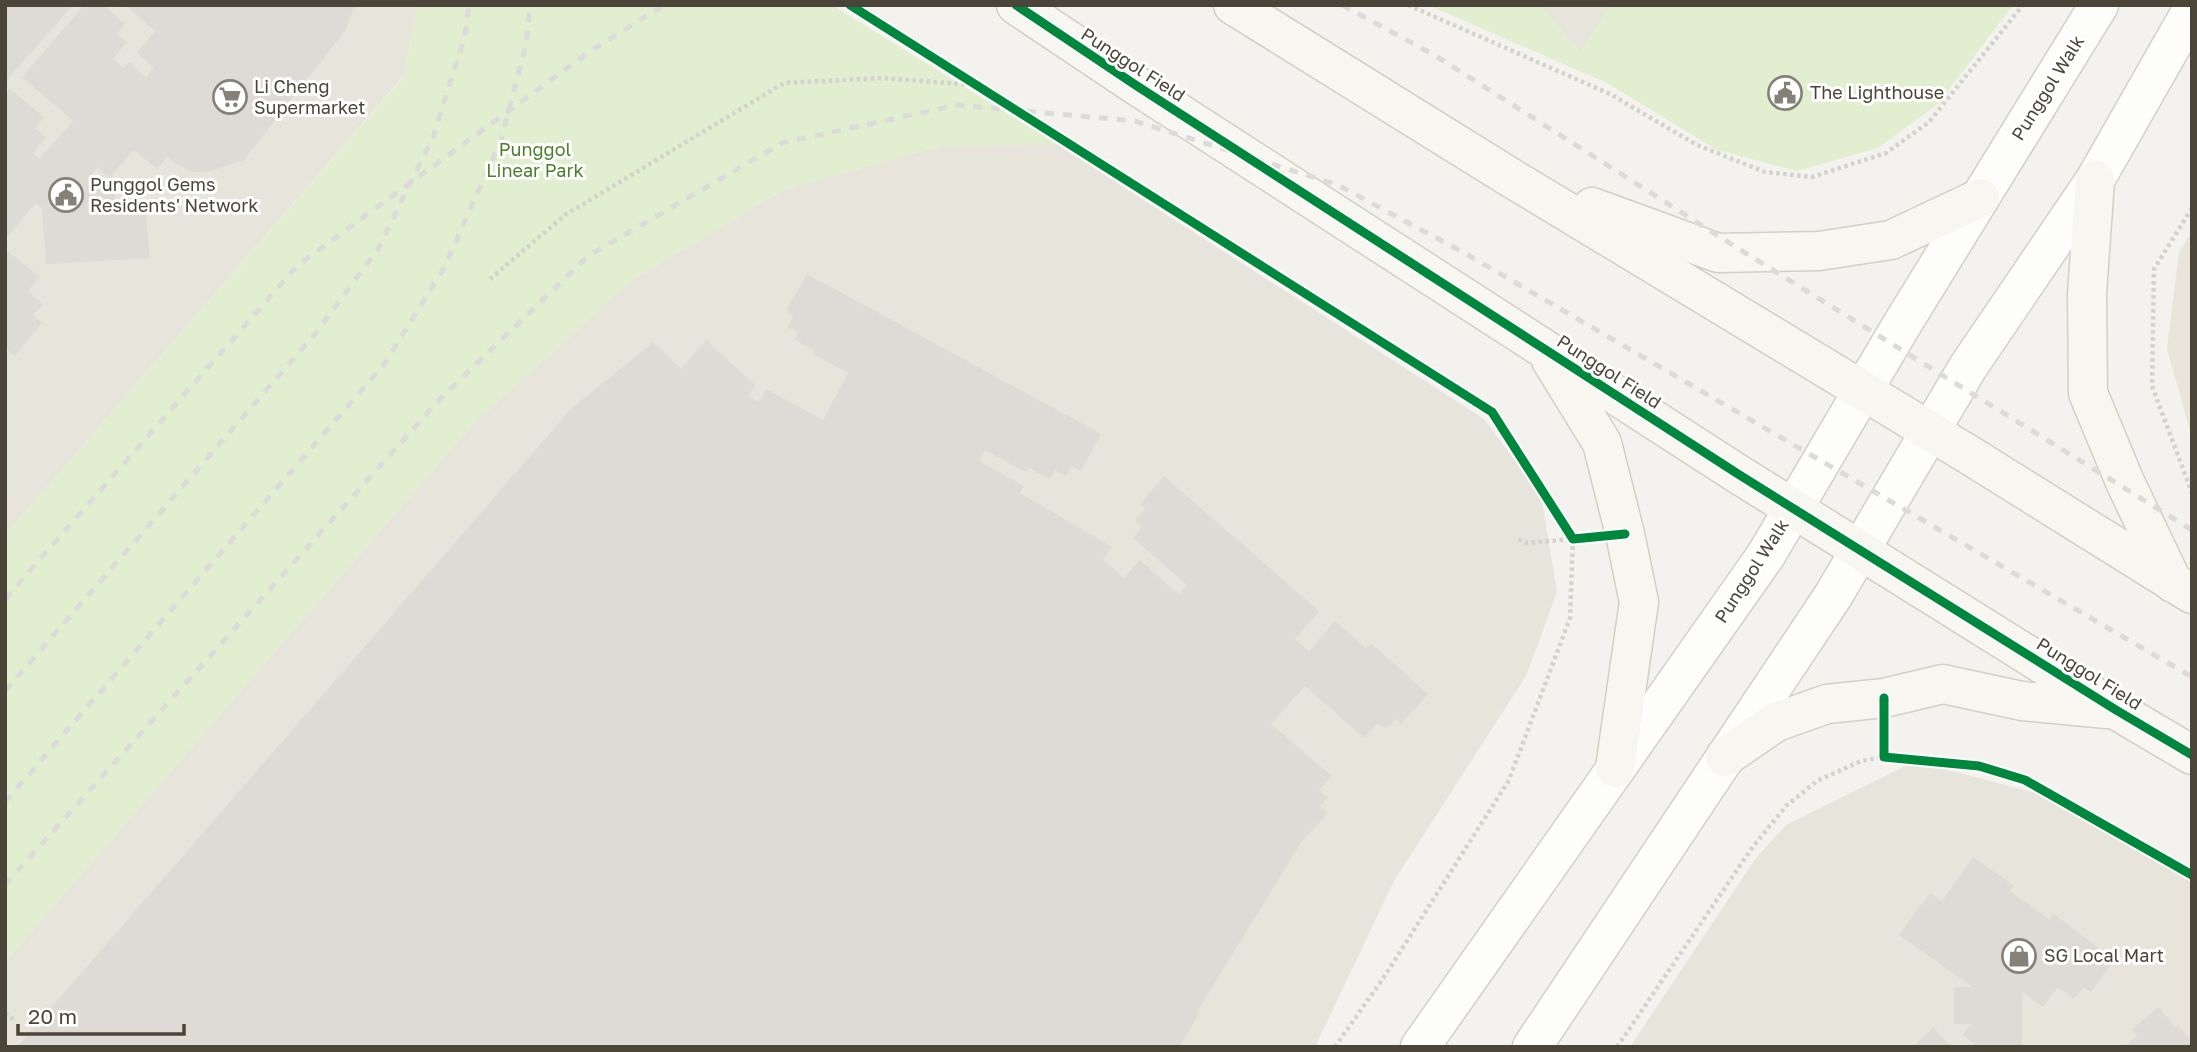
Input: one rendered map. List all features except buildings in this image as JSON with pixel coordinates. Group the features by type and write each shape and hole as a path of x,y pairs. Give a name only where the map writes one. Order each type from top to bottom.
{"street":[{"name":"Punggol Field","path":"1016,5 1126,79 1859,551 2192,755"},
{"path":"1233,5 1508,176 1931,431 2182,588"},
{"name":"Punggol Walk","path":"1420,1047 1766,555 1863,390 2099,5"},
{"path":"1532,1047 1825,607 1968,367 2095,180 2192,10"},
{"path":"1508,176 1718,253 1818,251 1891,240 1980,198"},
{"path":"2095,180 2087,294 2088,394 2125,482 2182,588"},
{"path":"1545,350 1602,443 1639,603 1615,768"},
{"path":"1725,757 1776,722 1827,704 1884,698 1943,684 2022,701 2116,710"}],"path":[{"path":"1408,5 1611,94 1697,145 1765,172 1812,177 1886,153 1929,122 2023,5"},
{"path":"953,70 987,92"},
{"path":"490,279 565,215 784,83 882,78 975,85"},
{"path":"2192,208 2154,269 2152,386 2192,493"},
{"path":"1335,1047 1386,974 1509,780 1570,618 1573,539 1565,527"},
{"path":"1515,537 1525,543 1625,534"},
{"path":"1884,698 1884,757"},
{"path":"1617,1047 1752,848 1786,806 1817,781 1861,761 1897,758"},
{"path":"5,1013 15,1021"}],"shaded area":[{"path":"5,5 418,5 403,77 5,535"},
{"path":"1540,5 1611,5 1580,52"},
{"path":"1058,145 1484,419 1541,496 1557,592 1526,676 1394,881 1315,1047 5,1047 5,962 475,422 632,280 785,189 941,146"},
{"path":"2192,232 2192,438 2167,349 2179,252"},
{"path":"1915,761 2035,793 2192,881 2192,1047 1630,1047 1756,858 1786,825"}],"green space":[{"name":"Punggol Linear Park","path":"418,5 832,5 1058,145 941,146 785,189 632,280 475,422 5,962 5,535 403,78"},
{"name":"The Lighthouse","path":"1428,5 1540,5 1580,52 1611,5 2013,5 1939,103 1878,148 1797,171 1717,150 1607,83"}],"railway":[{"path":"5,691 315,334 378,249 433,137 465,36 469,5"},
{"path":"5,802 385,363 443,270 501,140 526,45 530,5"},
{"path":"5,599 297,266 589,52 664,5"},
{"path":"1342,5 1436,56 1731,244 2192,530"},
{"path":"5,885 441,398 588,256 782,143 957,105 1135,121 1338,185 1468,255 2192,677"}],"cycle path":[{"path":"850,5 1492,412 1573,539 1625,534"},
{"path":"1016,5 1738,474 2192,755"},
{"path":"1884,698 1884,757 1979,766 2025,780 2192,875"}],"place":[{"name":"The Lighthouse","path":"1785,93"},
{"name":"Li Cheng Supermarket","path":"230,97"},
{"name":"Punggol Gems Residents' Network","path":"66,195"},
{"name":"SG Local Mart","path":"2019,956"}]}
